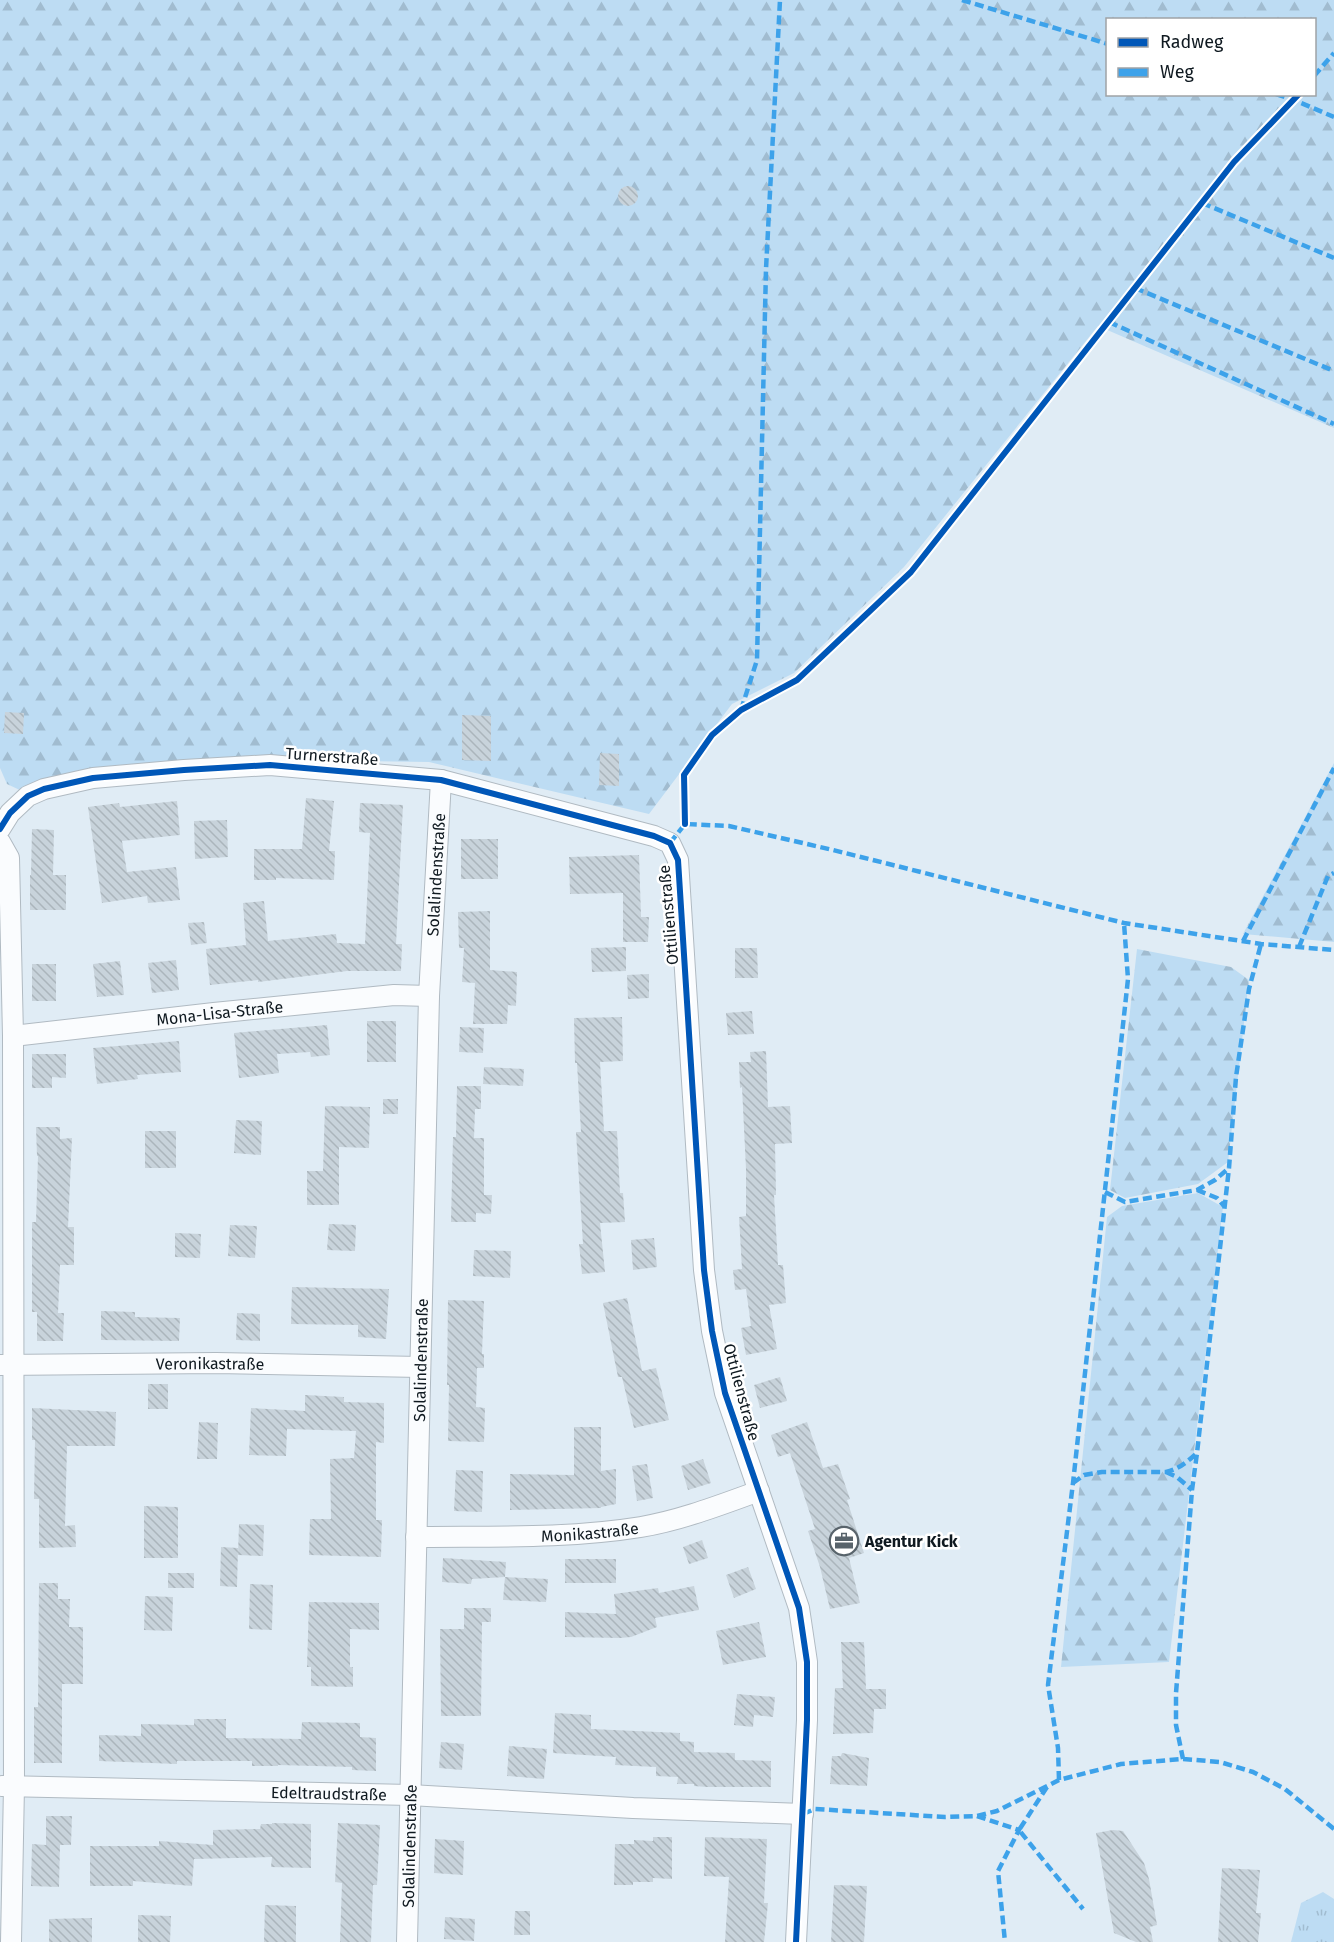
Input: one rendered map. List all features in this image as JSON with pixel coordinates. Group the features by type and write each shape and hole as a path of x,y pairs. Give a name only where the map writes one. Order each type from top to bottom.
{"street":[{"name":"Turnerstraße","path":"0,828 10,813 28,796 44,789 93,778 270,765 441,780 654,836 670,843"},
{"name":"Solalindenstraße","path":"407,1942 429,996 441,780"},
{"path":"0,842 9,858 14,1036 7,1365 7,1786 11,1942"},
{"name":"Ottilienstraße","path":"670,843 678,860 704,1270 712,1331 725,1393 799,1608 807,1662 807,1720 796,1942"},
{"name":"Mona-Lisa-Straße","path":"14,1036 383,996 429,996"},
{"name":"Veronikastraße","path":"7,1365 216,1363 420,1367"},
{"name":"Monikastraße","path":"416,1537 578,1534 641,1527 694,1514 759,1491"},
{"name":"Edeltraudstraße","path":"7,1786 410,1796 803,1814"}],"green space":[{"path":"0,0 1334,0 1334,428 1098,326 904,567 794,673 732,704 649,814 429,762 211,759 24,792 7,784 0,768"},
{"path":"1334,763 1334,942 1243,934"},
{"path":"1137,949 1231,967 1249,980 1228,1162 1198,1184 1125,1198 1110,1190"},
{"path":"1198,1193 1223,1207 1169,1662 1061,1667 1107,1217 1122,1206"},
{"path":"1323,1892 1334,1899 1334,1942 1291,1942 1301,1903"}],"building":[{"path":"628,186 635,189 638,196 635,203 628,206 621,203 618,196 621,189"},
{"path":"5,712 24,713 23,734 4,733"},
{"path":"462,715 491,716 491,761 462,760"},
{"path":"600,753 619,754 619,786 599,785"},
{"path":"306,798 334,801 329,851 335,851 334,880 276,878 276,880 254,880 254,849 302,849"},
{"path":"177,801 180,835 122,841 127,872 176,867 180,900 148,903 147,896 102,903 88,807 119,803 120,807"},
{"path":"360,803 403,805 396,944 402,944 401,971 347,971 258,982 258,980 210,985 206,949 246,945 243,903 264,901 268,941 336,934 337,943 365,944 370,833 359,832"},
{"path":"227,820 228,857 195,859 194,821"},
{"path":"32,829 54,830 53,875 66,875 66,910 30,910"},
{"path":"461,839 498,839 498,879 461,879"},
{"path":"639,855 641,917 649,917 648,942 623,942 623,893 570,894 569,857"},
{"path":"490,911 490,970 517,972 516,1006 508,1005 507,1024 473,1024 475,983 462,982 464,948 459,948 458,912"},
{"path":"204,922 207,943 191,945 188,923"},
{"path":"626,947 626,971 592,972 591,948"},
{"path":"735,948 757,948 758,978 735,978"},
{"path":"176,960 179,990 152,993 148,963"},
{"path":"120,961 124,995 97,997 93,964"},
{"path":"32,964 56,964 56,1001 32,1001"},
{"path":"649,974 649,998 628,999 627,975"},
{"path":"752,1011 754,1034 728,1035 726,1013"},
{"path":"622,1017 623,1061 600,1062 604,1131 617,1131 620,1193 623,1193 625,1222 600,1223 605,1272 582,1274 579,1244 583,1244 576,1132 581,1132 574,1018"},
{"path":"367,1021 396,1021 396,1062 367,1062"},
{"path":"327,1025 330,1055 311,1057 310,1052 277,1054 279,1073 239,1078 234,1033"},
{"path":"460,1027 484,1028 483,1053 459,1052"},
{"path":"179,1041 181,1072 137,1075 138,1079 97,1084 93,1048"},
{"path":"766,1051 768,1107 790,1106 792,1143 775,1144 776,1195 774,1195 778,1265 783,1265 786,1303 769,1305 777,1349 746,1355 741,1328 751,1326 746,1289 735,1290 733,1270 742,1269 739,1217 746,1216 746,1169 739,1062 751,1062 750,1052"},
{"path":"32,1054 66,1054 66,1078 52,1077 52,1088 32,1088"},
{"path":"484,1067 524,1069 523,1086 483,1084"},
{"path":"457,1086 481,1086 481,1109 475,1109 474,1138 484,1138 484,1195 492,1195 491,1214 476,1213 476,1222 451,1222"},
{"path":"383,1099 398,1099 398,1114 383,1114"},
{"path":"325,1106 370,1107 369,1148 339,1147 339,1205 307,1205 307,1171 323,1171"},
{"path":"236,1120 262,1121 261,1155 234,1153"},
{"path":"36,1127 60,1127 60,1139 72,1138 68,1227 74,1227 74,1265 60,1265 58,1313 64,1313 63,1341 37,1341 37,1312 32,1312 32,1222 36,1222 38,1156"},
{"path":"145,1131 176,1131 176,1168 145,1168"},
{"path":"329,1224 356,1225 355,1251 327,1250"},
{"path":"230,1225 257,1226 255,1258 228,1256"},
{"path":"175,1233 201,1234 200,1258 175,1257"},
{"path":"654,1238 657,1267 633,1270 631,1240"},
{"path":"474,1250 511,1251 510,1278 473,1276"},
{"path":"292,1287 389,1289 386,1339 358,1337 358,1325 291,1324"},
{"path":"627,1298 642,1371 656,1368 669,1420 634,1428 622,1377 618,1377 603,1303"},
{"path":"448,1300 484,1301 482,1354 484,1354 484,1368 477,1368 476,1407 485,1408 484,1442 448,1441"},
{"path":"101,1311 135,1312 135,1317 180,1318 179,1341 101,1340"},
{"path":"237,1313 260,1314 260,1341 236,1340"},
{"path":"780,1377 787,1401 760,1408 754,1385"},
{"path":"148,1384 168,1384 168,1409 148,1409"},
{"path":"305,1395 344,1397 344,1402 384,1403 384,1443 376,1442 376,1520 382,1520 381,1557 309,1555 310,1519 331,1519 330,1459 354,1458 356,1431 287,1429 286,1456 249,1455 251,1408 305,1411"},
{"path":"32,1408 116,1412 115,1446 67,1446 65,1526 75,1525 76,1547 39,1548 39,1499 34,1499 35,1440 32,1440"},
{"path":"199,1422 218,1423 217,1459 197,1459"},
{"path":"807,1422 823,1468 838,1464 850,1499 847,1500 864,1553 849,1558 860,1603 830,1609 808,1531 815,1529 790,1453 778,1457 771,1435"},
{"path":"574,1427 601,1427 601,1471 616,1469 616,1504 601,1508 510,1510 510,1474 574,1475"},
{"path":"703,1459 711,1483 688,1490 681,1466"},
{"path":"647,1464 653,1498 637,1501 632,1466"},
{"path":"456,1470 483,1471 482,1512 454,1511"},
{"path":"144,1506 178,1507 178,1558 144,1558"},
{"path":"239,1524 264,1525 263,1556 238,1555"},
{"path":"702,1540 708,1558 689,1564 683,1547"},
{"path":"221,1547 238,1548 237,1587 220,1586"},
{"path":"443,1558 506,1562 505,1577 472,1579 471,1584 442,1582"},
{"path":"565,1559 616,1559 616,1583 565,1583"},
{"path":"748,1567 756,1589 734,1598 726,1575"},
{"path":"168,1573 194,1573 194,1588 168,1588"},
{"path":"505,1577 548,1579 546,1602 503,1600"},
{"path":"39,1583 58,1583 58,1599 70,1599 69,1627 83,1627 83,1684 62,1684 62,1763 34,1763 34,1707 38,1707"},
{"path":"250,1584 273,1585 272,1630 249,1629"},
{"path":"694,1586 699,1610 655,1618 657,1627 631,1637 565,1637 565,1612 616,1614 614,1594 658,1588 659,1593"},
{"path":"145,1596 173,1597 172,1631 144,1630"},
{"path":"309,1602 379,1603 379,1630 350,1629 350,1667 353,1667 353,1687 311,1686 311,1667 307,1667"},
{"path":"464,1608 491,1608 491,1622 482,1622 481,1716 441,1716 440,1629 464,1629"},
{"path":"759,1622 766,1657 723,1665 716,1631"},
{"path":"841,1642 864,1642 866,1689 886,1689 886,1709 874,1709 873,1733 833,1734 835,1688 843,1688"},
{"path":"737,1694 775,1697 773,1717 754,1715 753,1727 734,1725"},
{"path":"555,1713 591,1715 591,1729 680,1733 680,1741 694,1742 694,1752 735,1753 735,1760 771,1761 771,1787 707,1787 677,1784 678,1777 656,1776 656,1767 615,1765 616,1757 553,1753"},
{"path":"194,1719 226,1719 226,1738 301,1739 302,1722 360,1723 360,1737 376,1738 376,1771 352,1770 352,1767 252,1766 252,1761 177,1761 177,1764 99,1761 99,1735 141,1736 141,1724 194,1725"},
{"path":"441,1742 464,1744 462,1770 439,1768"},
{"path":"509,1746 547,1749 544,1779 507,1776"},
{"path":"842,1753 869,1758 867,1786 830,1784 832,1756 841,1756"},
{"path":"46,1816 72,1816 71,1845 60,1845 59,1887 31,1886 32,1844 46,1845"},
{"path":"338,1823 380,1825 377,1885 373,1885 371,1942 340,1942 342,1883 335,1882"},
{"path":"261,1824 311,1824 311,1868 271,1867 272,1857 194,1859 192,1886 133,1881 133,1886 90,1886 90,1846 159,1846 159,1841 213,1845 213,1830 260,1829"},
{"path":"1123,1831 1144,1863 1157,1925 1150,1927 1153,1942 1136,1942 1114,1933 1096,1833"},
{"path":"653,1837 672,1837 672,1879 653,1878 653,1882 614,1885 615,1844 634,1844 634,1840 653,1841"},
{"path":"705,1837 767,1839 764,1903 768,1903 764,1942 725,1942 729,1877 704,1876"},
{"path":"435,1839 464,1841 463,1875 434,1873"},
{"path":"1222,1868 1260,1870 1256,1913 1261,1913 1258,1942 1218,1942"},
{"path":"834,1885 867,1886 864,1942 831,1942"},
{"path":"265,1905 296,1906 296,1942 264,1942"},
{"path":"515,1911 530,1911 530,1935 514,1935"},
{"path":"138,1915 171,1916 170,1942 138,1942"},
{"path":"445,1917 475,1919 474,1941 444,1939"},
{"path":"92,1918 92,1942 49,1942 49,1919"}],"marked path":[{"path":"741,710 757,660 766,269 780,0"},
{"path":"962,0 1106,43"},
{"path":"1316,74 1334,53"},
{"path":"1282,96 1334,117"},
{"path":"1202,203 1334,258"},
{"path":"1135,288 1334,371"},
{"path":"1109,322 1334,424"},
{"path":"1243,941 1334,768"},
{"path":"670,843 685,824 729,826 1124,923 1261,944 1334,950"},
{"path":"1299,947 1328,876 1334,873"},
{"path":"1059,1780 1058,1748 1048,1685 1073,1483 1128,979 1124,923"},
{"path":"1183,1759 1176,1725 1176,1693 1192,1490 1229,1168 1236,1077 1249,989 1261,944"},
{"path":"1105,1192 1125,1202 1197,1190 1215,1180 1229,1168"},
{"path":"1197,1190 1217,1198 1224,1206"},
{"path":"1073,1483 1084,1475 1102,1472 1166,1472 1179,1467 1197,1453"},
{"path":"1166,1472 1177,1477 1192,1490"},
{"path":"803,1814 815,1809 945,1817 977,1816 997,1811 1059,1780 1121,1764 1183,1759 1220,1762 1253,1772 1285,1789 1334,1829"},
{"path":"1047,1787 1019,1830 1083,1909"},
{"path":"977,1816 1019,1830 998,1871 1005,1942"}],"cycle path":[{"path":"685,824 684,775 712,735 741,710 797,680 911,572 1234,162 1297,96"},
{"path":"0,829 10,813 28,796 44,789 93,778 270,765 441,780 654,836 670,843 678,860 704,1270 712,1331 725,1393 799,1608 807,1662 807,1720 796,1942"}],"place":[{"name":"Agentur Kick","path":"844,1541"}]}
